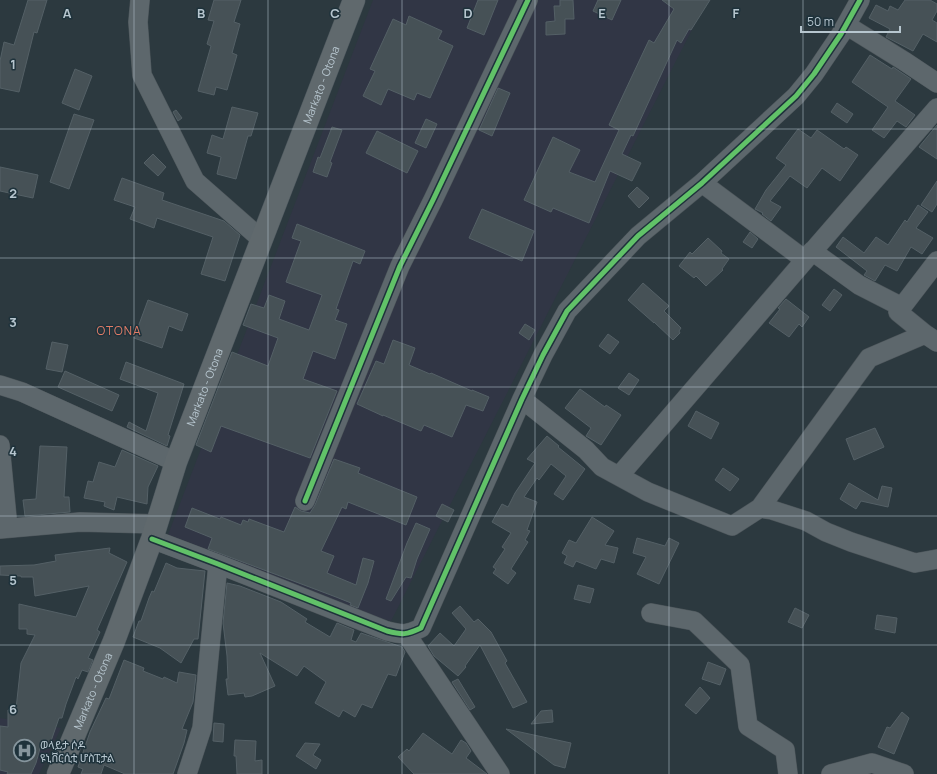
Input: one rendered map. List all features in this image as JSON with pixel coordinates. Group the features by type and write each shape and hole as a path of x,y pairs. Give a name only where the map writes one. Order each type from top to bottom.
{"main road":[{"name":"Markato - Otona","path":"58,774 114,641 154,532 176,462 354,0"}],"street":[{"path":"140,0 138,22 142,75 195,181 261,239"},
{"path":"305,501 400,266 528,0"},
{"path":"0,445 4,528 80,522 154,532 218,564 387,631 398,634 407,634 421,628 522,399 543,354 566,311 638,236 702,183 796,96 814,74 846,25 860,0"},
{"path":"846,25 937,83"},
{"path":"619,476 937,108"},
{"path":"702,183 809,256 859,285 902,307"},
{"path":"931,338 898,312 937,261"},
{"path":"522,399 586,450 602,467 648,492 732,526 760,508 869,358 931,338"},
{"path":"0,385 22,392 176,462"},
{"path":"760,508 772,510 806,521 826,532 851,542 915,563 937,559"},
{"path":"187,774 202,728 218,564"},
{"path":"651,613 694,621 740,665 748,726 785,750 788,774"},
{"path":"407,634 500,774"},
{"path":"831,774 872,763 904,774"}],"shaded area":[{"path":"373,0 707,0 391,621 339,607 166,540"},
{"name":"ወላይታ ሶዶ ዩኒቨርሲቲ ሆስፒታል","path":"0,718 61,728 39,774 0,774"}],"building":[{"path":"28,0 47,0 37,33 34,32 19,92 0,88 0,61 4,42 14,45"},
{"path":"214,0 241,0 234,22 240,24 232,53 237,55 227,90 216,87 214,95 198,91 211,46 207,44 214,21 208,20"},
{"path":"478,0 498,0 484,35 467,28"},
{"path":"560,0 573,0 574,19 565,19 565,34 546,35 546,22 555,21 554,6 560,6"},
{"path":"598,0 621,0 612,20 593,11"},
{"path":"662,0 710,0 681,43 677,40 633,136 631,135 622,154 641,163 632,181 610,171 589,223 553,208 551,212 524,200 553,137 580,150 569,172 595,182 619,130 609,125 649,40 654,43 674,9"},
{"path":"905,0 930,0 937,4 937,11 932,20 937,23 937,42 923,34 913,51 886,37 890,29 869,18 876,5 888,11 890,6 898,10"},
{"path":"409,16 442,31 438,39 453,46 430,98 417,93 414,100 388,89 381,105 363,96 375,71 370,69 393,19 406,25"},
{"path":"870,55 892,69 893,67 911,79 895,101 915,115 906,127 897,121 884,138 872,130 888,107 852,82"},
{"path":"75,69 92,76 79,110 62,103"},
{"path":"498,88 510,93 492,136 479,130"},
{"path":"837,103 853,114 847,123 831,112"},
{"path":"232,107 258,113 251,136 248,136 236,179 217,174 221,157 207,153 212,135 223,139"},
{"path":"176,110 182,118 178,121 173,112"},
{"path":"74,114 94,120 69,189 50,182"},
{"path":"426,119 437,124 426,148 415,143"},
{"path":"937,125 937,159 919,147"},
{"path":"332,127 342,130 330,162 332,163 327,177 313,172 318,157 320,158"},
{"path":"798,129 811,138 817,130 844,149 846,147 858,155 840,181 822,168 807,188 790,176 770,201 781,207 771,221 762,214 763,213 755,209 766,190 786,165 776,158"},
{"path":"377,131 418,151 407,173 366,153"},
{"path":"153,154 166,167 158,176 144,163"},
{"path":"0,167 38,175 33,198 0,191"},
{"path":"122,178 164,193 162,200 224,221 240,235 225,281 201,274 213,237 157,218 154,228 130,219 135,207 114,200"},
{"path":"937,181 937,204 932,212 921,205"},
{"path":"637,187 649,198 639,208 628,196"},
{"path":"918,205 928,212 916,228 933,238 922,254 911,247 897,271 885,265 875,281 864,275 867,271 836,247 843,237 864,253 876,237 888,245 905,220 907,222"},
{"path":"482,209 534,231 522,261 469,238"},
{"path":"297,224 365,251 360,264 353,261 336,309 339,310 335,320 347,324 335,359 313,351 303,379 337,391 310,458 221,426 211,452 196,445 232,352 268,366 278,338 243,325 251,304 264,308 269,295 285,301 279,319 309,330 322,295 286,282 301,241 292,238"},
{"path":"750,232 758,239 752,248 743,242"},
{"path":"708,238 722,251 721,253 729,259 722,269 723,270 706,286 696,276 694,278 679,266 690,252 692,254"},
{"path":"643,283 669,306 664,311 681,328 679,331 680,333 673,340 628,300"},
{"path":"834,289 842,295 830,311 822,305"},
{"path":"786,299 809,317 802,327 799,324 789,337 769,323 780,309 778,308"},
{"path":"148,300 188,314 182,331 169,326 162,348 134,338"},
{"path":"525,324 535,330 529,340 519,333"},
{"path":"608,334 619,342 610,354 599,346"},
{"path":"393,340 415,348 409,365 489,397 483,411 466,405 452,437 424,425 421,431 357,404 376,361 384,364"},
{"path":"52,342 68,345 62,372 46,369"},
{"path":"126,362 184,384 168,435 170,436 167,446 127,427 129,422 146,431 158,393 120,379"},
{"path":"65,371 119,395 112,411 58,387"},
{"path":"629,373 639,380 629,395 618,388"},
{"path":"580,389 605,407 606,405 621,415 601,445 586,436 591,428 565,408"},
{"path":"696,411 719,423 711,439 688,426"},
{"path":"875,428 884,447 854,460 846,439"},
{"path":"547,436 585,469 563,500 554,494 566,476 551,464 539,480 537,478 524,497 537,502 527,530 530,531 525,540 528,542 511,569 516,573 508,584 493,573 496,569 493,567 505,549 502,547 511,533 492,522 502,504 508,507 515,493 535,463 527,459"},
{"path":"40,446 67,447 64,497 69,497 70,512 25,516 23,500 36,499"},
{"path":"122,450 158,466 148,487 147,504 117,497 114,510 104,506 105,502 84,498 88,481 93,482 99,462 115,467"},
{"path":"334,459 360,468 358,473 417,497 406,525 348,502 346,509 342,507 321,551 334,556 327,573 356,585 363,558 374,561 368,583 358,608 350,605 351,603 336,597 208,549 212,538 185,527 192,508 220,519 221,517 241,525 243,520 248,522 249,519 284,532 295,507 301,511 310,513 315,505"},
{"path":"723,468 739,479 730,491 715,480"},
{"path":"849,483 878,500 882,486 892,488 888,507 861,501 856,509 840,499"},
{"path":"442,504 454,510 448,522 436,516"},
{"path":"592,517 614,531 605,545 618,548 614,563 601,559 596,569 576,561 573,567 564,563 567,556 562,553 569,540 576,543"},
{"path":"416,523 430,529 417,559 411,578 406,577 391,601 386,599"},
{"path":"637,538 665,546 669,538 679,543 659,584 637,574 646,557 633,553"},
{"path":"110,548 109,553 127,562 97,630 100,632 88,658 93,660 88,672 82,670 78,679 76,677 62,718 59,718 50,744 42,741 36,763 31,774 7,774 8,772 0,770 0,726 8,727 8,710 16,709 21,663 35,635 27,634 27,629 19,629 19,604 76,617 89,586 35,596 33,577 0,575 0,566 34,565 56,561 55,555"},
{"path":"166,563 177,568 205,571 198,639 194,639 181,663 160,648 133,637 139,621 141,621 152,591 154,592"},
{"path":"227,583 240,586 281,602 307,619 305,622 330,637 337,623 354,630 351,640 356,642 361,633 402,647 405,652 396,676 388,674 372,708 362,704 355,717 343,710 339,717 315,703 326,682 304,666 297,676 260,653 275,686 252,696 245,697 244,693 228,695 226,679 228,679 227,656 223,623"},
{"path":"578,585 594,589 590,603 574,599"},
{"path":"460,606 474,622 478,619 491,632 507,661 505,663 527,702 513,708 480,645 465,666 466,667 458,676 434,656 428,646 440,633 454,646 466,629 452,613"},
{"path":"795,608 809,615 802,628 788,622"},
{"path":"877,615 897,618 895,633 875,629"},
{"path":"124,660 144,668 143,671 163,679 164,677 177,683 179,672 196,675 193,702 182,729 187,730 184,743 173,774 125,774 104,765 101,774 81,774 83,769 78,767 90,732 106,698 109,699"},
{"path":"708,662 726,669 720,685 702,679"},
{"path":"458,679 475,707 470,710 452,682"},
{"path":"700,687 710,698 696,714 685,705"},
{"path":"552,710 553,722 531,724 541,711"},
{"path":"902,712 909,718 894,754 878,747 887,727 890,728"},
{"path":"214,723 224,724 223,742 213,741"},
{"path":"506,729 571,743 565,768 554,765"},
{"path":"423,733 452,754 461,740 466,743 471,751 466,758 487,774 414,774 398,757 407,749 409,751"},
{"path":"235,740 256,741 255,761 262,760 262,774 237,774 236,756 234,756"},
{"path":"305,743 320,744 313,755 321,760 316,769 296,756"}],"cycle path":[{"path":"305,501 400,266 528,0"},
{"path":"152,539 387,631 404,634 421,628 522,399 543,355 567,311 638,236 702,183 796,96 814,74 841,34 860,0"}],"place":[{"name":"ወላይታ ሶዶ ዩኒቨርሲቲ ሆስፒታል","path":"25,751"}],"district":[{"name":"OTONA","path":"119,331"}]}
